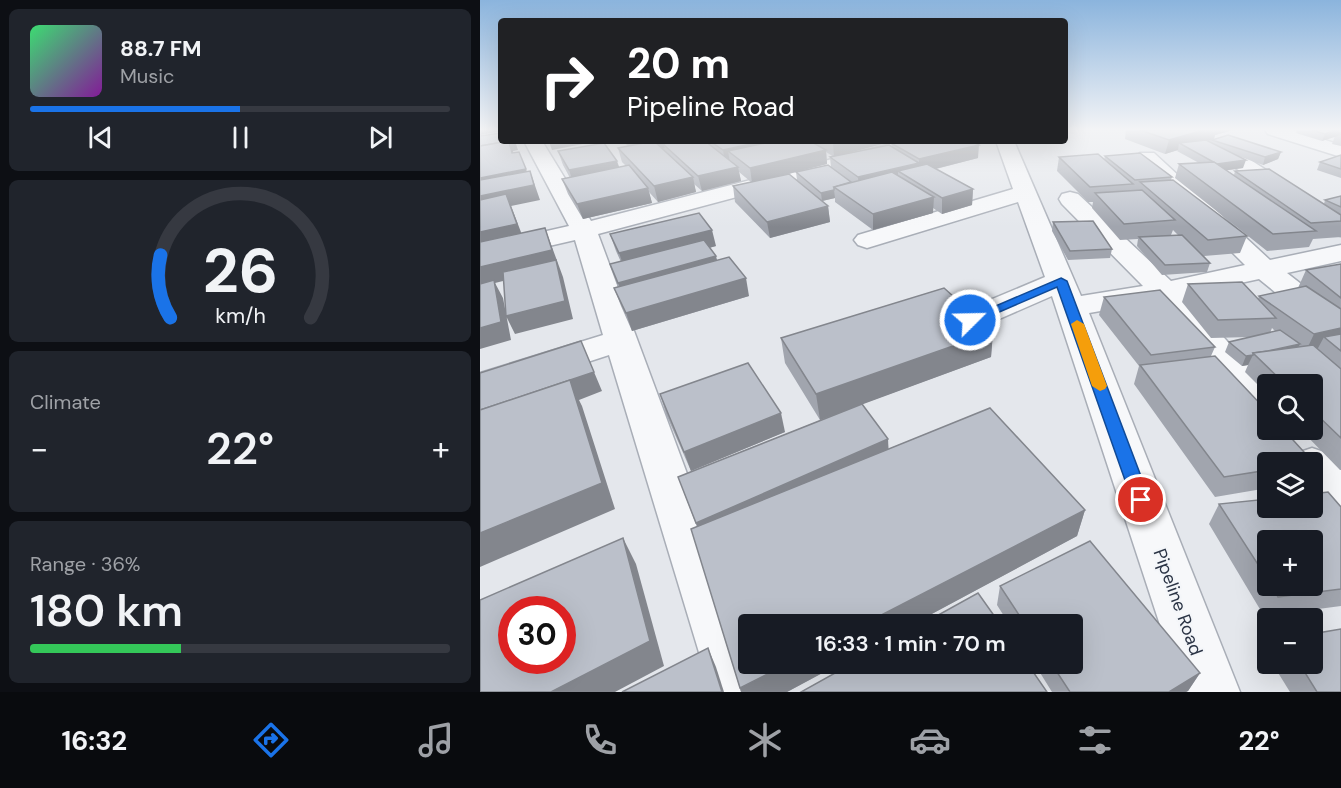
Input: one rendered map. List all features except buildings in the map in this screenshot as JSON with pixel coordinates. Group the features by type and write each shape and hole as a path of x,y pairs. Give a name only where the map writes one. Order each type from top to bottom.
{"street":[{"path":"545,162 584,230 740,692"},
{"path":"480,254 584,230 843,162"},
{"name":"Pipeline Road","path":"1014,162 1066,294 1211,692"},
{"path":"1153,162 1263,268 1341,330"},
{"path":"1240,162 1341,229"},
{"path":"867,240 1026,192"},
{"path":"1070,200 1166,291 1257,398"},
{"path":"970,320 1066,294 1166,291 1263,268 1341,253"},
{"path":"480,385 620,341"},
{"path":"1292,440 1302,452"},
{"path":"1323,476 1341,498"}],"slow traffic":[{"path":"1077,324 1100,386"}],"route":[{"path":"970,320 1061,281 1141,500"}]}
